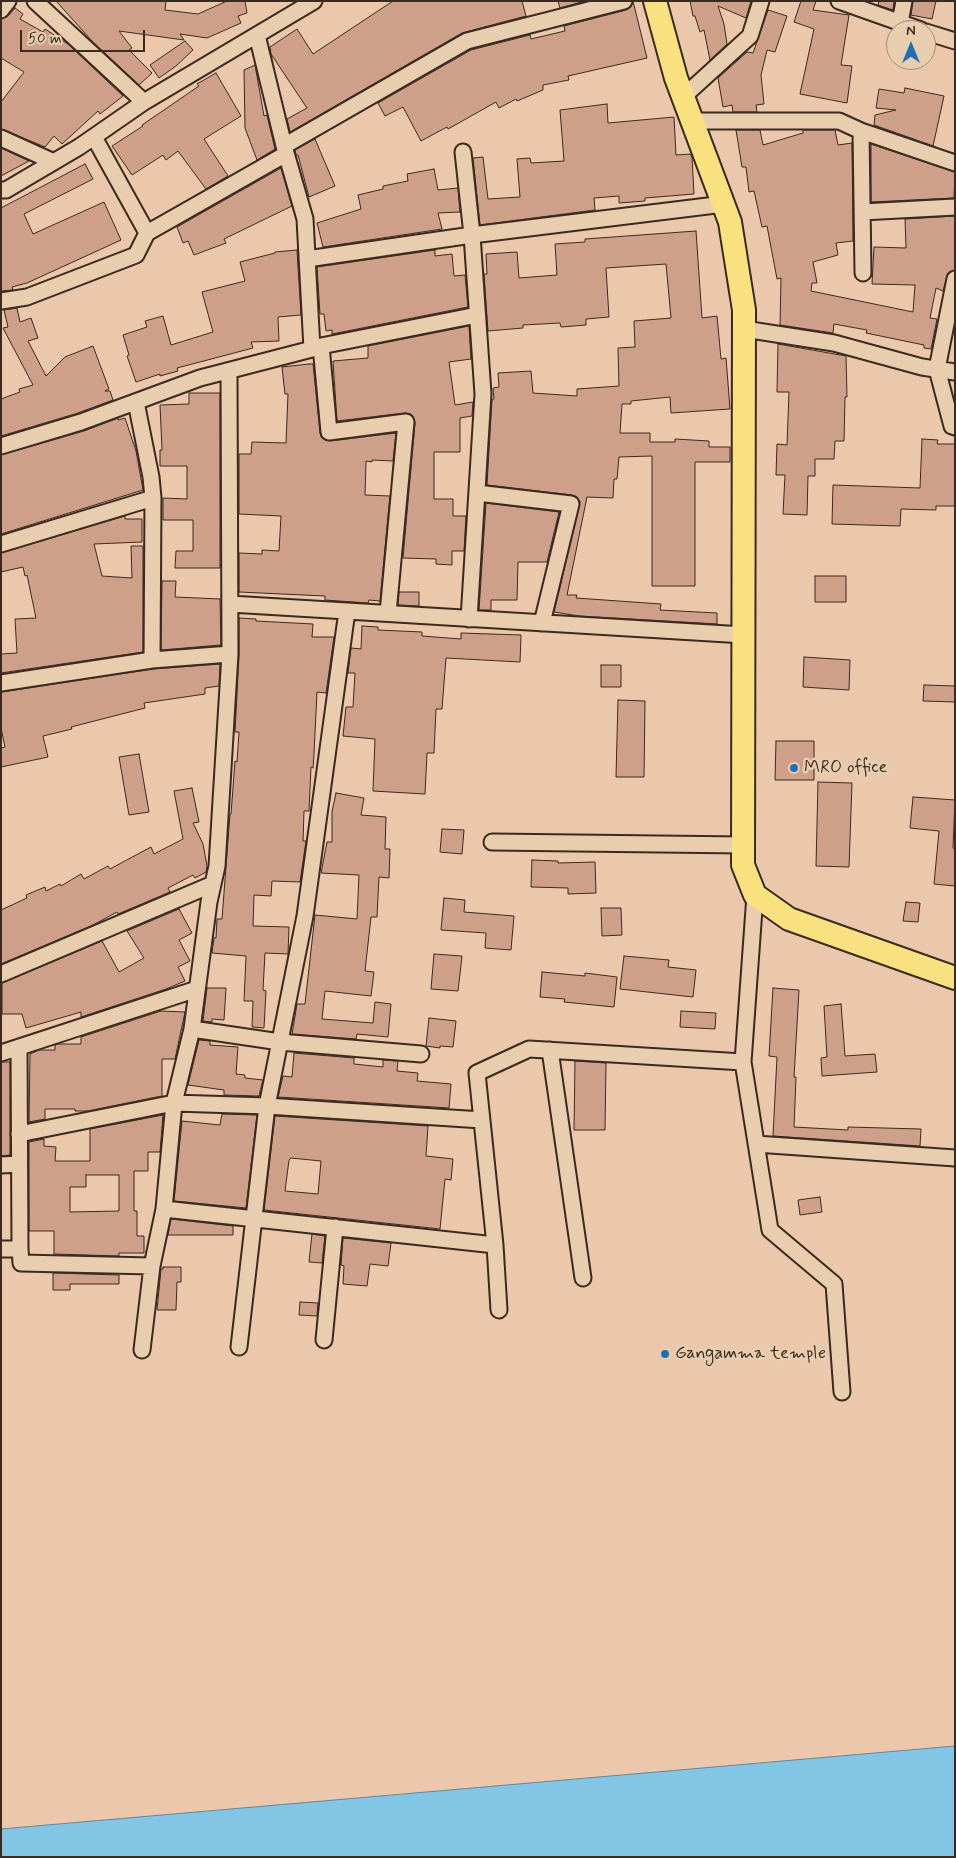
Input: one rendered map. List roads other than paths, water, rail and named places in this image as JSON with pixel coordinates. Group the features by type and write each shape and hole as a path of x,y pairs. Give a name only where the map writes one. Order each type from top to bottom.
{"main road":[{"path":"655,1 676,78 730,222 744,310 744,865 755,895 788,919 955,978"}],"street":[{"path":"35,1 144,102"},
{"path":"1,190 6,190 54,162 144,102 314,1"},
{"path":"1,301 27,297 136,256 146,233 467,41 624,1"},
{"path":"683,96 750,36 761,1"},
{"path":"839,1 892,20"},
{"path":"901,20 904,1"},
{"path":"257,35 285,150 305,219 316,348 329,432 406,422 388,613"},
{"path":"936,35 955,41"},
{"path":"692,121 839,121 861,131 955,162"},
{"path":"861,131 863,273"},
{"path":"94,137 146,233"},
{"path":"1,138 54,162"},
{"path":"463,152 472,235 483,394 469,619"},
{"path":"307,259 472,235 724,204"},
{"path":"862,212 955,206"},
{"path":"955,279 937,369 952,426 955,427"},
{"path":"1,446 81,422 200,378 316,348 477,315"},
{"path":"744,329 834,343 955,372"},
{"path":"142,1350 152,1266 164,1209 174,1103 192,1028 217,866 230,654 230,371"},
{"path":"136,402 151,476 153,498 152,660"},
{"path":"476,493 570,504 542,623"},
{"path":"1,544 153,498"},
{"path":"230,604 744,635"},
{"path":"239,1347 267,1106 305,916 347,611"},
{"path":"1,682 152,660 230,654"},
{"path":"492,842 744,845"},
{"path":"1,974 213,884"},
{"path":"755,895 743,1062 770,1230 834,1284 842,1392"},
{"path":"1,1053 197,989"},
{"path":"192,1028 280,1042 421,1054"},
{"path":"19,1047 21,1263 152,1266"},
{"path":"499,1310 477,1073 529,1049 743,1062"},
{"path":"550,1050 583,1278"},
{"path":"19,1134 174,1103 267,1106 482,1120"},
{"path":"756,1144 955,1158"},
{"path":"1,1165 19,1164"},
{"path":"164,1209 494,1245"},
{"path":"324,1340 335,1227"},
{"path":"1,1249 20,1249"}],"water":[{"path":"955,1746 955,1857 1,1857 1,1829"}],"place":[{"name":"MRO office","path":"794,768"},
{"name":"Gangamma temple","path":"665,1354"}]}
